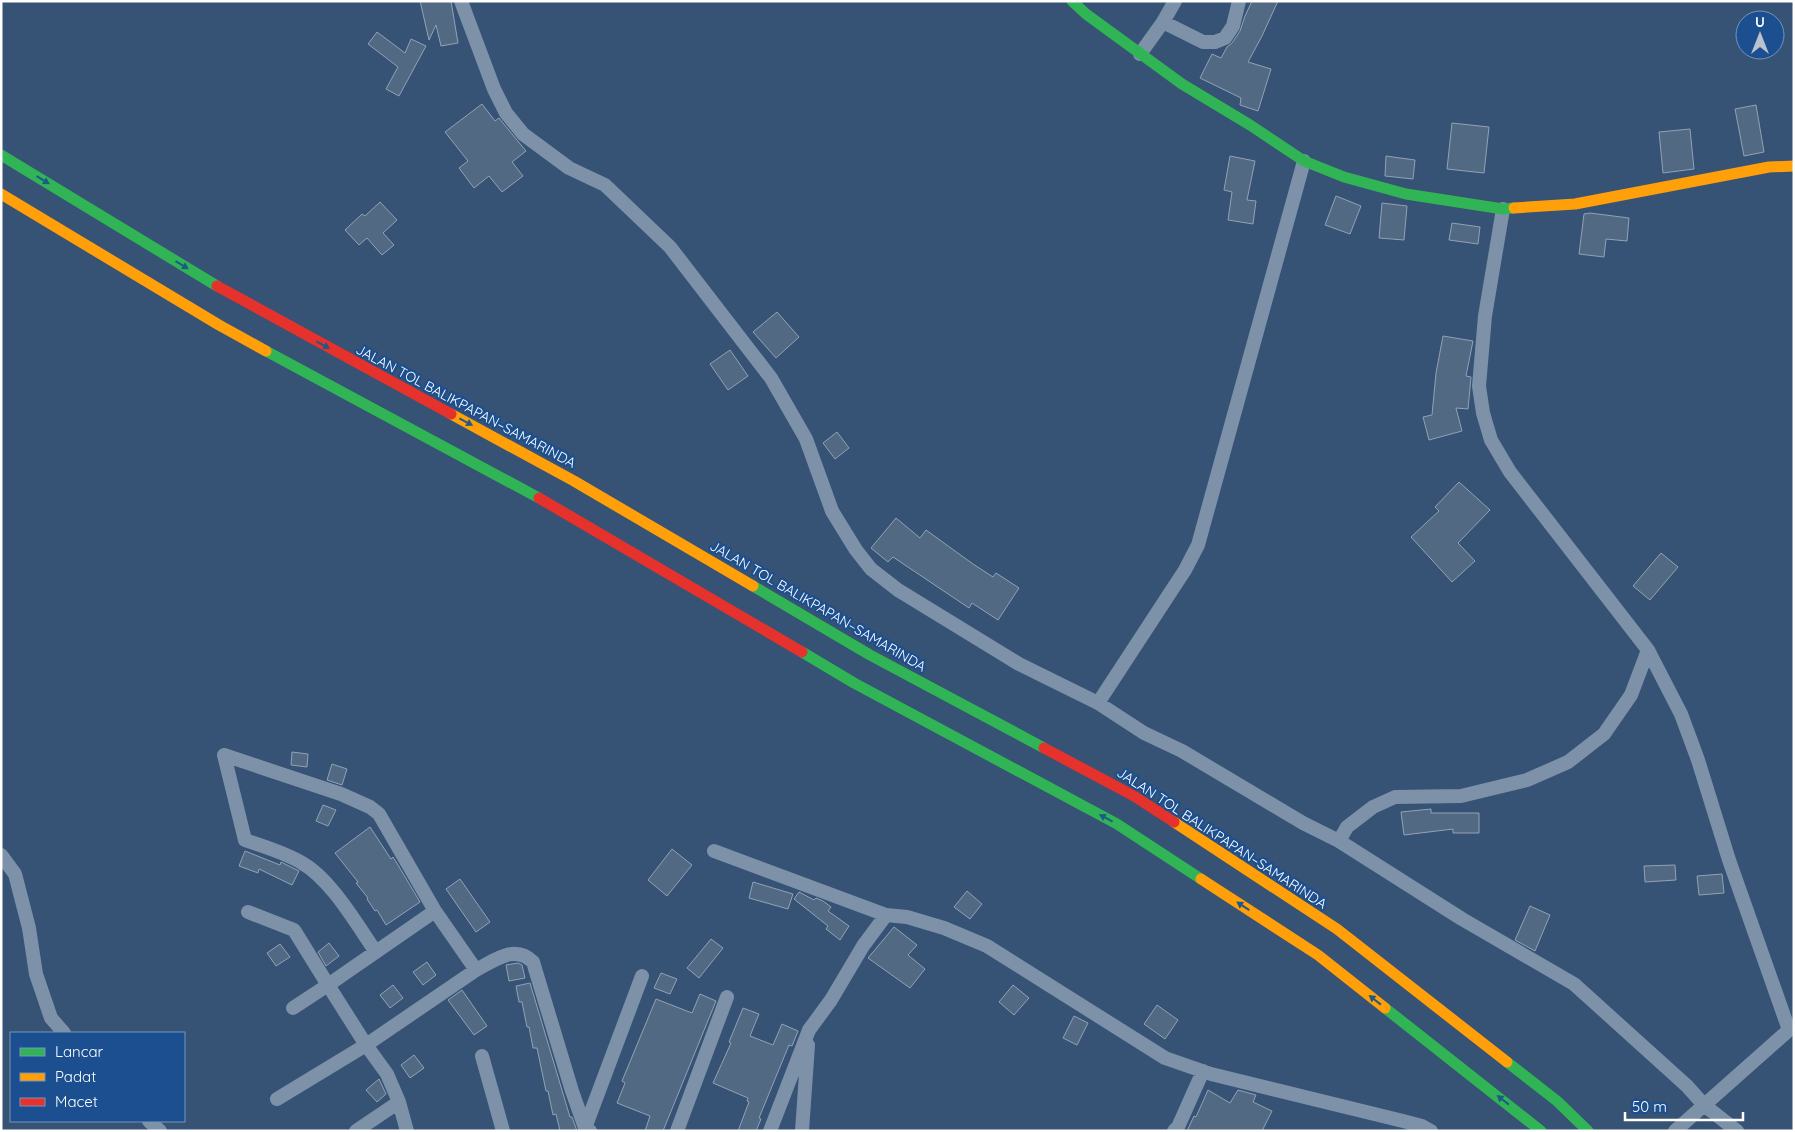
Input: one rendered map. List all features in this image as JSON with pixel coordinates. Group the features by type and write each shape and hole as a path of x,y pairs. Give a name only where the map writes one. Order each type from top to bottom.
{"main road":[{"path":"1072,1 1086,14 1182,84 1250,125 1304,161 1344,177 1406,194 1503,209 1574,204 1769,167 1794,166"},
{"name":"JALAN TOL BALIKPAPAN–SAMARINDA","path":"1,155 235,297 574,481 870,655 1134,796 1337,929 1557,1101 1588,1131"},
{"path":"1,194 218,325 558,509 854,683 1117,824 1318,955 1541,1131"}],"street":[{"path":"461,1 494,89 506,112 524,134 570,168 605,185 670,247 771,378 806,439 832,511 856,550 871,569 898,590 1019,664 1098,703 1144,733 1182,751 1303,823 1339,841 1462,920 1574,984 1687,1086 1704,1105 1737,1131"},
{"path":"1140,54 1164,22 1176,1"},
{"path":"1164,22 1203,42 1215,42 1225,38 1233,26 1239,1"},
{"path":"1098,703 1185,570 1198,545 1304,161"},
{"path":"1503,209 1486,316 1479,386 1483,413 1491,440 1510,472 1648,650 1681,714 1698,760 1729,860 1789,1030 1675,1131"},
{"path":"1339,841 1347,827 1374,807 1395,797 1461,796 1527,780 1568,762 1604,734 1631,695 1648,650"},
{"path":"376,952 328,885 304,863 283,853 245,840 224,756 340,794 370,807 379,814 435,911 476,970"},
{"path":"714,851 886,915 907,917 944,928 987,946 1165,1058 1203,1071 1412,1124 1431,1131"},
{"path":"1,855 15,874 29,928 36,974 51,1018 63,1032"},
{"path":"293,1008 435,911"},
{"path":"248,912 294,930 366,1045 387,1074 399,1102 407,1131"},
{"path":"770,1131 809,1030 831,1000 863,946 886,915"},
{"path":"277,1099 366,1045 476,970 505,955 516,953 526,955 533,962 572,1090 588,1129"},
{"path":"588,1129 642,976"},
{"path":"677,1131 727,997"},
{"path":"802,1131 809,1030"},
{"path":"482,1056 503,1131"},
{"path":"1174,1131 1178,1127 1203,1071"},
{"path":"356,1131 399,1102"},
{"path":"150,1122 160,1131"}],"building":[{"path":"420,1 451,1 458,43 441,46 436,25 429,40"},
{"path":"1252,1 1278,1 1248,62 1271,69 1258,111 1240,105 1241,98 1200,78 1212,54 1221,58 1227,47 1232,43 1240,31"},
{"path":"377,32 405,53 411,39 426,46 399,96 386,89 398,67 368,44"},
{"path":"482,104 495,121 499,118 526,151 512,162 523,176 502,192 489,176 474,188 459,168 468,161 445,132"},
{"path":"1756,105 1764,152 1744,156 1735,109"},
{"path":"1452,123 1489,127 1484,173 1447,169"},
{"path":"1690,129 1694,169 1663,173 1659,132"},
{"path":"1230,156 1255,161 1247,200 1256,201 1253,224 1228,220 1232,192 1224,190"},
{"path":"1386,156 1415,160 1413,179 1385,176"},
{"path":"1336,196 1361,206 1350,234 1325,225"},
{"path":"380,202 397,220 383,233 394,245 382,255 367,238 359,245 345,230 362,214 365,216"},
{"path":"1382,203 1407,206 1404,240 1379,238"},
{"path":"1590,213 1629,218 1627,241 1606,239 1604,257 1579,254 1584,214"},
{"path":"1452,223 1480,227 1478,244 1449,240"},
{"path":"777,312 799,337 776,358 753,332"},
{"path":"1443,336 1473,341 1466,376 1471,377 1468,409 1456,408 1462,431 1429,440 1423,417 1432,415 1436,373"},
{"path":"730,350 748,376 728,390 710,364"},
{"path":"837,432 849,448 835,459 823,443"},
{"path":"1459,482 1490,510 1458,543 1475,561 1452,582 1411,537 1439,511 1435,507"},
{"path":"896,518 920,538 926,530 993,577 996,573 1019,588 998,620 972,603 969,608 893,557 888,562 871,548"},
{"path":"1661,553 1678,567 1650,600 1633,586"},
{"path":"292,752 308,754 307,767 291,765"},
{"path":"332,764 347,769 342,785 327,780"},
{"path":"323,805 336,810 328,826 316,821"},
{"path":"1431,809 1431,813 1479,813 1479,833 1453,833 1453,829 1404,835 1401,812"},
{"path":"370,827 391,859 393,857 420,902 386,925 356,883 358,882 335,853"},
{"path":"672,849 692,865 667,896 648,880"},
{"path":"245,851 280,865 281,862 299,871 292,885 259,869 258,873 239,866"},
{"path":"1675,865 1676,880 1645,882 1644,866"},
{"path":"1722,874 1724,893 1699,895 1697,876"},
{"path":"460,879 490,922 476,932 446,889"},
{"path":"753,882 793,894 788,909 749,898"},
{"path":"967,891 982,904 970,919 954,907"},
{"path":"799,892 814,900 816,898 823,901 831,907 828,911 849,926 840,940 826,929 828,926 794,899"},
{"path":"1530,906 1550,915 1535,951 1515,940"},
{"path":"894,927 917,945 908,955 925,969 910,988 868,958"},
{"path":"711,939 723,948 699,978 687,968"},
{"path":"329,943 339,956 326,966 318,952"},
{"path":"280,944 290,957 276,966 267,953"},
{"path":"427,962 436,975 423,985 413,972"},
{"path":"518,963 522,965 525,978 509,981 506,965"},
{"path":"661,973 677,979 670,994 654,988"},
{"path":"530,983 570,1117 572,1117 577,1131 560,1131 556,1114 553,1115 537,1048 533,1048 529,1027 527,1027 522,1002 519,1002 516,986"},
{"path":"393,985 403,998 390,1008 380,995"},
{"path":"1013,985 1029,998 1014,1015 999,1002"},
{"path":"462,990 487,1026 474,1035 448,1000"},
{"path":"700,994 716,1001 663,1131 645,1131 650,1116 617,1103 625,1083 622,1081 656,999 692,1013"},
{"path":"1157,1005 1178,1020 1165,1039 1144,1024"},
{"path":"743,1008 759,1014 750,1036 773,1045 782,1024 798,1031 792,1046 789,1045 759,1118 761,1119 756,1131 738,1131 749,1102 747,1101 748,1098 713,1083 731,1043 729,1042"},
{"path":"1074,1016 1088,1023 1077,1045 1063,1038"},
{"path":"414,1055 424,1068 410,1078 401,1065"},
{"path":"379,1079 386,1094 377,1102 366,1090"},
{"path":"1208,1090 1230,1103 1238,1090 1256,1095 1253,1102 1272,1111 1262,1131 1187,1131 1194,1116 1196,1117"}],"traffic: fast":[{"path":"1072,1 1086,14 1182,84 1250,125 1304,161 1344,177 1406,194 1503,209 1514,208"},
{"path":"1,155 217,286"},
{"path":"266,351 539,498"},
{"path":"753,586 870,655 1044,748"},
{"path":"802,652 854,683 1117,824 1201,879"},
{"path":"1385,1008 1541,1131"},
{"path":"1507,1062 1557,1101 1588,1131"}],"traffic: slow":[{"path":"1514,208 1575,204 1769,167 1794,166"},
{"path":"1,194 219,325 266,351"},
{"path":"451,414 574,481 753,586"},
{"path":"1174,822 1337,929 1507,1062"},
{"path":"1201,879 1318,955 1385,1008"}],"traffic: jam":[{"path":"217,286 451,414"},
{"path":"539,498 802,652"},
{"path":"1044,748 1134,796 1174,822"}]}
